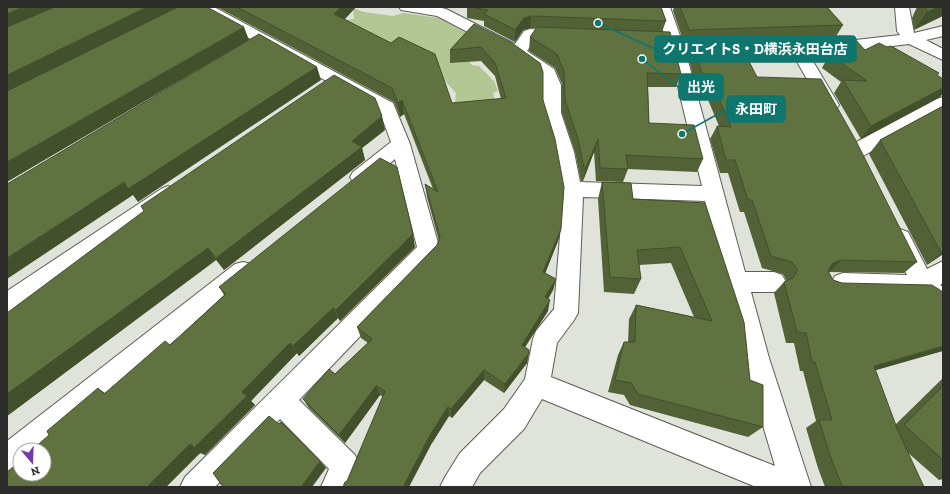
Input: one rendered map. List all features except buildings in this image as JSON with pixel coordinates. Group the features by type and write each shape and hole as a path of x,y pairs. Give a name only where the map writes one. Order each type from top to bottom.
{"street":[{"path":"406,7 441,12 518,52 548,73 552,84 552,112 564,152 573,200 566,313 545,339 537,384 514,419 470,463 455,487"},
{"path":"663,7 681,46 715,194 756,358 796,487"},
{"path":"902,7 905,32 910,38 943,55"},
{"path":"195,487 429,250 402,144 387,107 328,85 256,44 206,9"},
{"path":"681,46 797,47 853,45 910,38 943,31"},
{"path":"518,52 530,34 580,36"},
{"path":"797,47 852,144 943,103"},
{"path":"346,189 402,144"},
{"path":"7,304 184,183"},
{"path":"571,189 715,194"},
{"path":"892,221 923,285 943,300"},
{"path":"7,459 260,257"},
{"path":"830,283 923,285 943,270"},
{"path":"737,282 774,282"},
{"path":"537,384 792,487"},
{"path":"280,401 345,465 336,487"}],"green space":[{"path":"353,8 364,12 393,16 403,13 439,18 469,34 457,47 472,65 479,66 494,81 498,91 493,93 497,109 455,103 456,93 445,81 436,82 395,50 338,21 354,19"}],"place":[{"name":"クリエイトS・D横浜永田台店","path":"598,23"},
{"name":"出光","path":"642,59"},
{"name":"永田町","path":"682,134"}]}
